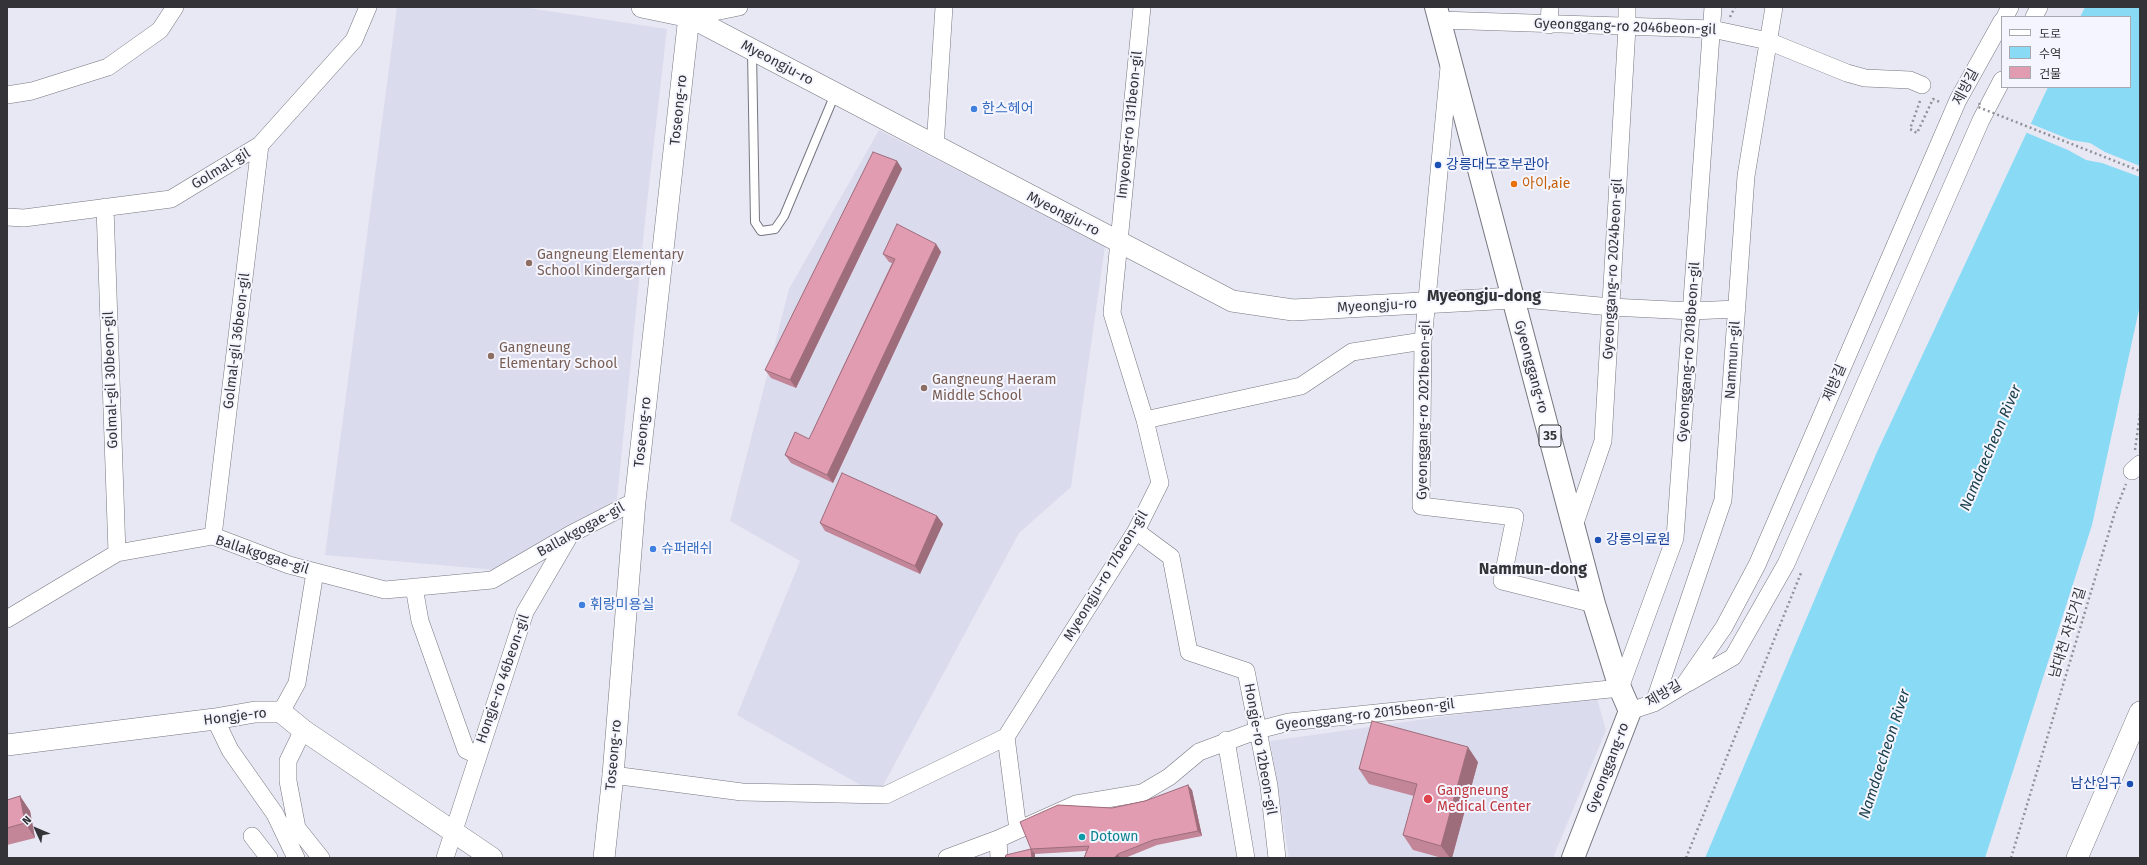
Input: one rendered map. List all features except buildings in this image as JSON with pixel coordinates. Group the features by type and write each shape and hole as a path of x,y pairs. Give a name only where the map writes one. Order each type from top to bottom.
{"main road":[{"name":"Gyeonggang-ro","path":"1438,14 1594,604 1620,688 1630,711 1573,858"}],"street":[{"path":"7,95 32,91 108,67 160,30 175,7"},
{"name":"Golmal-gil","path":"7,217 24,218 171,199 260,146 354,40 368,7"},
{"name":"Myeongju-ro","path":"642,7 690,12 752,50 1232,301 1293,310 1513,298"},
{"path":"690,12 739,7"},
{"path":"935,147 944,7"},
{"name":"Imyeong-ro 131beon-gil","path":"1119,242 1142,7"},
{"path":"1549,25 1550,7"},
{"name":"Gyeonggang-ro 2024beon-gil","path":"1574,526 1603,441 1627,7"},
{"name":"Gyeonggang-ro 2018beon-gil","path":"1620,688 1676,538 1713,7"},
{"name":"Nammun-gil","path":"1654,703 1723,500 1746,176 1774,7"},
{"path":"2005,16 2010,7"},
{"path":"2034,16 2039,7"},
{"name":"Toseong-ro","path":"604,858 613,775 635,501 690,12"},
{"name":"Gyeonggang-ro 2046beon-gil","path":"1438,14 1549,25 1712,29 1768,41 1847,73 1865,78 1910,80 1922,85"},
{"name":"제방길","path":"1630,711 1654,703 1684,685 1724,627 1757,565 1958,100 2001,24"},
{"name":"Gyeonggang-ro 2021beon-gil","path":"1449,60 1423,340 1421,506 1515,517 1502,581 1594,604"},
{"path":"1684,685 1733,657 1786,564 1981,120 2001,82"},
{"name":"Golmal-gil 36beon-gil","path":"213,536 260,146"},
{"name":"Golmal-gil 30beon-gil","path":"105,207 117,554"},
{"name":"Myeongju-ro 17beon-gil","path":"1006,737 1136,530 1160,483 1145,420 1112,313 1119,242"},
{"path":"1513,298 1611,307 1692,311 1737,309"},
{"path":"1145,420 1302,386 1352,352 1423,340"},
{"name":"Ballakgogae-gil","path":"7,619 117,554 213,536 290,566 385,590 492,580 571,534 635,501"},
{"name":"Hongje-ro 12beon-gil","path":"1136,530 1171,557 1189,652 1246,671 1269,786 1277,858"},
{"name":"Hongje-ro 46beon-gil","path":"445,858 452,832 525,612 571,534"},
{"path":"281,712 297,683 315,572"},
{"path":"414,587 420,621 466,750 470,752 479,751"},
{"name":"Gyeonggang-ro 2015beon-gil","path":"947,858 998,839 1076,804 1142,793 1169,777 1199,752 1226,740 1258,730 1290,722 1620,688"},
{"name":"Hongje-ro","path":"7,745 215,719 255,712 281,712 303,730 492,858"},
{"path":"2077,858 2140,712"},
{"path":"215,719 230,750 275,814 296,858"},
{"path":"303,730 288,761 288,781 298,828 321,858"},
{"path":"613,775 742,792 886,795 1006,737 1018,830"},
{"path":"1226,740 1246,858"},
{"path":"252,836 269,858"},
{"path":"998,839 999,858"}],"lane":[{"path":"752,50 755,222 761,231 774,229 784,216 835,94"}],"path":[{"path":"1922,85 1923,92 1910,129 1917,133 1934,99 1940,102"},
{"path":"1980,103 1978,107 2140,171"},
{"name":"남대천 자전거길","path":"2011,858 2115,512 2136,467 2140,414"}],"shaded area":[{"name":"Gangneung Elementary School","path":"397,7 522,7 667,29 646,212 617,499 496,570 325,555"},
{"name":"Gangneung Haeram Middle School","path":"879,130 1105,246 1071,487 1019,533 878,795 737,715 800,561 730,521 789,289"},
{"name":"Gangneung Medical Center","path":"1596,695 1606,730 1553,858 1289,858 1270,741"}],"water":[{"name":"Namdaecheon River","path":"2085,7 2140,7 2140,305 2092,525 1985,858 1705,858 1877,452 2048,88 2131,88 2131,16 2080,16"}],"pier":[{"path":"2029,123 2071,140 2090,143 2105,152 2140,166 2140,177 2102,163 2086,160 2068,150 2025,132"}],"place":[{"name":"한스헤어","path":"974,109"},
{"name":"강릉대도호부관아","path":"1438,165"},
{"name":"아이,aie","path":"1514,184"},
{"name":"Gangneung Elementary School Kindergarten","path":"529,263"},
{"name":"Gangneung Elementary School","path":"491,356"},
{"name":"Gangneung Haeram Middle School","path":"924,388"},
{"name":"강릉의료원","path":"1598,540"},
{"name":"슈퍼래쉬","path":"653,549"},
{"name":"휘랑미용실","path":"582,605"},
{"name":"남산입구","path":"2130,784"},
{"name":"Gangneung Medical Center","path":"1428,799"},
{"name":"Dotown","path":"1082,837"}],"district":[{"name":"Myeongju-dong","path":"1484,297"},
{"name":"Nammun-dong","path":"1533,570"}]}
